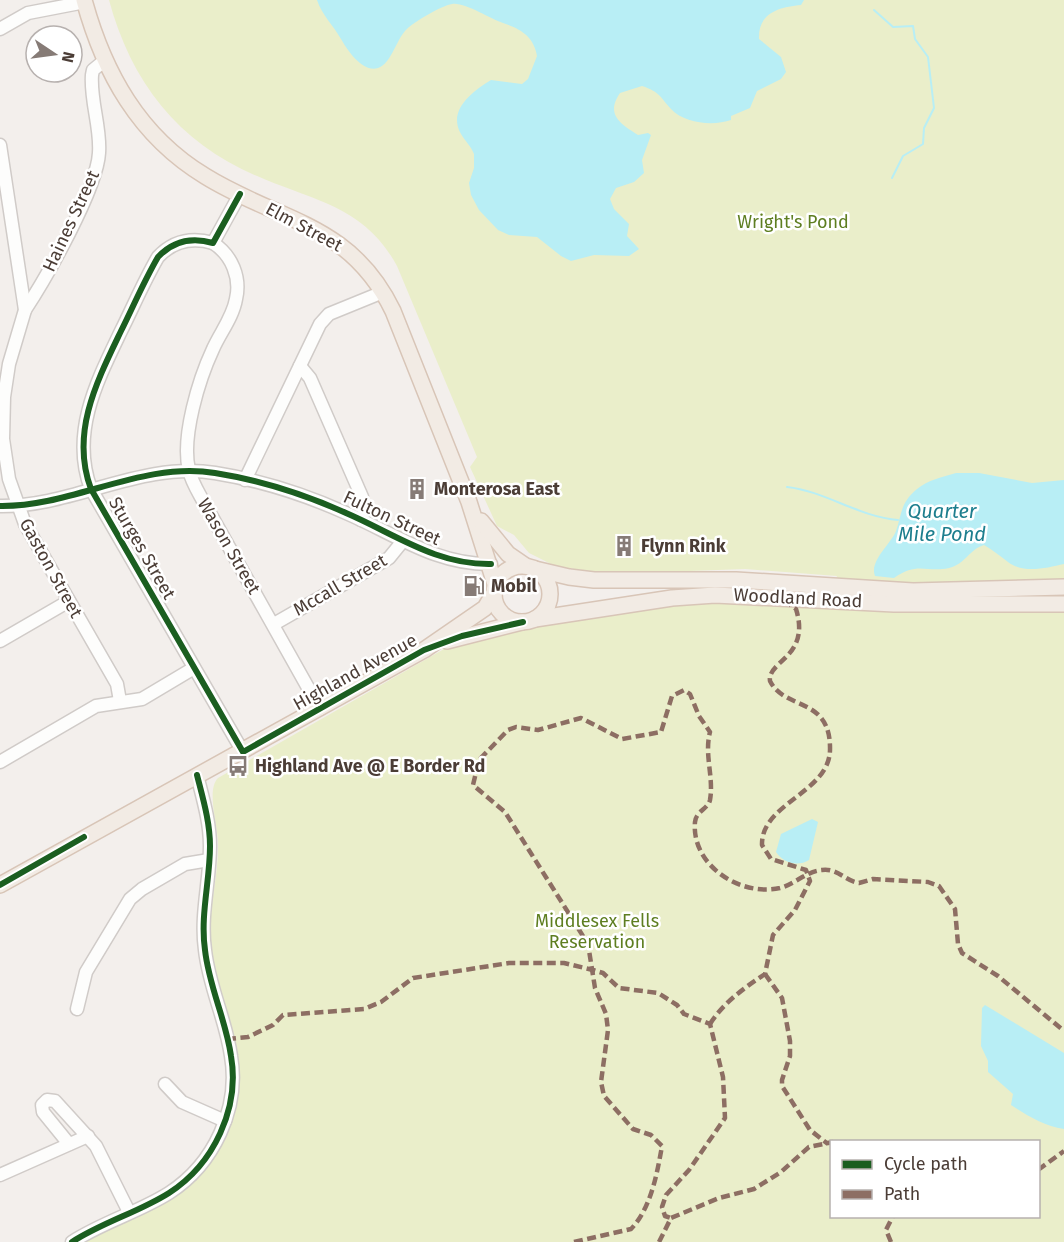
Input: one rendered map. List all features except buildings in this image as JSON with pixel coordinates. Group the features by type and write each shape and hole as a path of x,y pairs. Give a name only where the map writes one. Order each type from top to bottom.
{"main road":[{"name":"Elm Street","path":"84,1 104,61 125,100 154,136 186,164 240,194 336,241 362,263 383,292 469,502 491,564 495,589"},
{"name":"Elm Street","path":"469,502 491,536 508,554 530,567"},
{"path":"530,567 543,575 550,591 548,606 529,621 504,616 496,606 495,589 508,569 530,567"},
{"name":"Woodland Road","path":"530,567 588,580 736,580 861,595 1064,587"},
{"name":"Highland Avenue","path":"0,885 424,650 485,609 495,589"},
{"name":"Woodland Road","path":"529,621 672,598 715,594 861,595 1064,604"},
{"name":"Highland Avenue","path":"424,650 462,636 529,621"}],"street":[{"path":"0,29 28,13 84,1"},
{"name":"Haines Street","path":"25,310 45,278 97,169 99,144 92,75 93,70 104,61"},
{"name":"Gaston Street","path":"0,145 25,310 9,364 3,407 5,459 17,506 117,684 120,701"},
{"path":"213,243 240,194"},
{"name":"Sturges Street","path":"213,243 190,240 166,249 158,257 98,377 88,405 85,447 86,476 91,489 243,752"},
{"name":"Wason Street","path":"213,243 226,254 233,267 237,293 234,308 213,348 202,379 190,432 189,471 202,499 320,709"},
{"path":"245,480 320,324 329,314 383,292"},
{"path":"300,366 308,374 317,393 364,504 361,520"},
{"path":"285,395 292,387 303,385 312,387 317,393"},
{"name":"Fulton Street","path":"0,506 17,506 135,478 189,471 245,480 306,498 361,520 402,542 442,558 491,564"},
{"name":"Mccall Street","path":"274,624 389,558 402,542"},
{"path":"1,637 69,601"},
{"path":"0,762 91,709 120,701 143,698 194,668"},
{"path":"72,1242 156,1200 190,1177 214,1147 225,1121 231,1098 232,1063 214,997 205,949 204,908 209,860 207,816 197,775"},
{"path":"77,1009 86,972 130,899 142,889 185,864 209,860"},
{"path":"165,1084 182,1102 225,1121"},
{"path":"69,1144 43,1112 42,1106 46,1101 55,1101 88,1136 99,1151 129,1212"},
{"path":"0,1175 88,1136"}],"green space":[{"name":"Middlesex Fells Reservation","path":"109,0 1064,0 1064,1242 81,1242 154,1206 196,1176 213,1156 226,1134 235,1107 238,1078 237,1056 214,968 210,941 218,857 213,791 218,778 458,641 497,631 701,601 828,606 837,576 745,569 608,574 555,566 529,553 514,535 497,526 470,467 477,457 397,266 385,247 356,219 340,210 264,179 234,165 208,149 164,109 146,85 131,59"}],"water":[{"path":"317,0 804,0 801,5 771,13 762,23 759,39 781,57 786,72 781,79 757,91 750,108 731,116 731,120 708,123 684,118 671,109 656,93 642,86 620,93 614,107 617,118 638,135 648,133 651,135 642,160 644,173 634,182 616,188 610,199 614,209 629,224 627,236 639,249 629,256 594,255 571,261 537,237 509,235 498,230 479,210 471,195 469,183 474,168 474,154 458,125 457,117 464,102 491,80 522,84 528,79 537,56 530,39 515,28 470,8 452,4 434,11 409,27 384,64 377,68 370,68 363,65 351,53"},
{"name":"Quarter Mile Pond","path":"956,473 979,473 1032,483 1064,480 1064,564 1035,569 1021,568 1014,566 984,545 959,564 949,568 909,570 894,578 875,576 875,564 896,531 907,499 926,483"},
{"path":"812,819 818,822 809,860 796,863 779,856 776,852 781,834"},
{"path":"985,1005 1064,1053 1064,1129 1043,1123 1011,1105 1013,1094 988,1072 988,1061 981,1046 982,1008"}],"waterway":[{"path":"874,10 893,27 913,26 915,39 928,57 934,108 924,128 923,144 903,156 892,178"},
{"path":"787,487 815,493 870,514 898,520"}],"marked path":[{"path":"710,1024 715,1016 742,990 765,974 773,935 795,910 810,881 806,870 771,859 762,845 765,831 772,818 819,777 827,765 830,750 828,733 823,721 806,706 786,697 770,681 771,674 788,656 798,638 799,625 796,609 790,605"},
{"path":"574,1242 631,1229 638,1221 648,1201 662,1146 651,1135 633,1129 604,1096 601,1082 608,1030 606,1014 595,988 588,944 505,812 473,785 479,760 508,730 516,727 538,730 581,718 622,739 661,732 672,696 684,690 690,694 699,716 710,732 708,741 710,800 696,818 696,838 701,852 721,874 749,888 765,890 780,888 822,870 833,871 859,883 873,879 928,882 939,886 955,909 958,944 962,953 998,976 1064,1031"},
{"path":"227,1039 248,1037 273,1025 283,1015 364,1009 381,1002 413,978 509,963 564,963 603,973 619,988 658,993 677,1005 684,1014 710,1024 723,1077 725,1118 689,1170 666,1195 662,1207 665,1216 671,1218"},
{"path":"765,974 782,998 790,1041 790,1056 782,1086 810,1130 828,1144"},
{"path":"659,1242 671,1218 719,1198 754,1189 781,1172 809,1147 830,1143"},
{"path":"1040,1169 1064,1151"},
{"path":"891,1242 886,1230 892,1218"}],"cycle path":[{"path":"240,194 213,243 198,240 183,242 170,247 158,257 95,388 89,408 83,448 85,468 91,489 243,752 424,650 462,636 523,622"},
{"path":"0,506 54,500 160,473 188,471 215,473 265,484 315,500 434,554 471,563 491,564"},
{"path":"72,1242 146,1206 185,1181 211,1151 227,1115 233,1076 229,1043 210,977 205,950 204,911 210,837 197,775"},
{"path":"0,885 84,837"}],"place":[{"name":"Monterosa East","path":"417,489"},
{"name":"Flynn Rink","path":"624,546"},
{"name":"Mobil","path":"474,586"},
{"name":"Highland Ave @ E Border Rd","path":"238,766"}],"park label":[{"name":"Wright's Pond","path":"793,222"}]}
